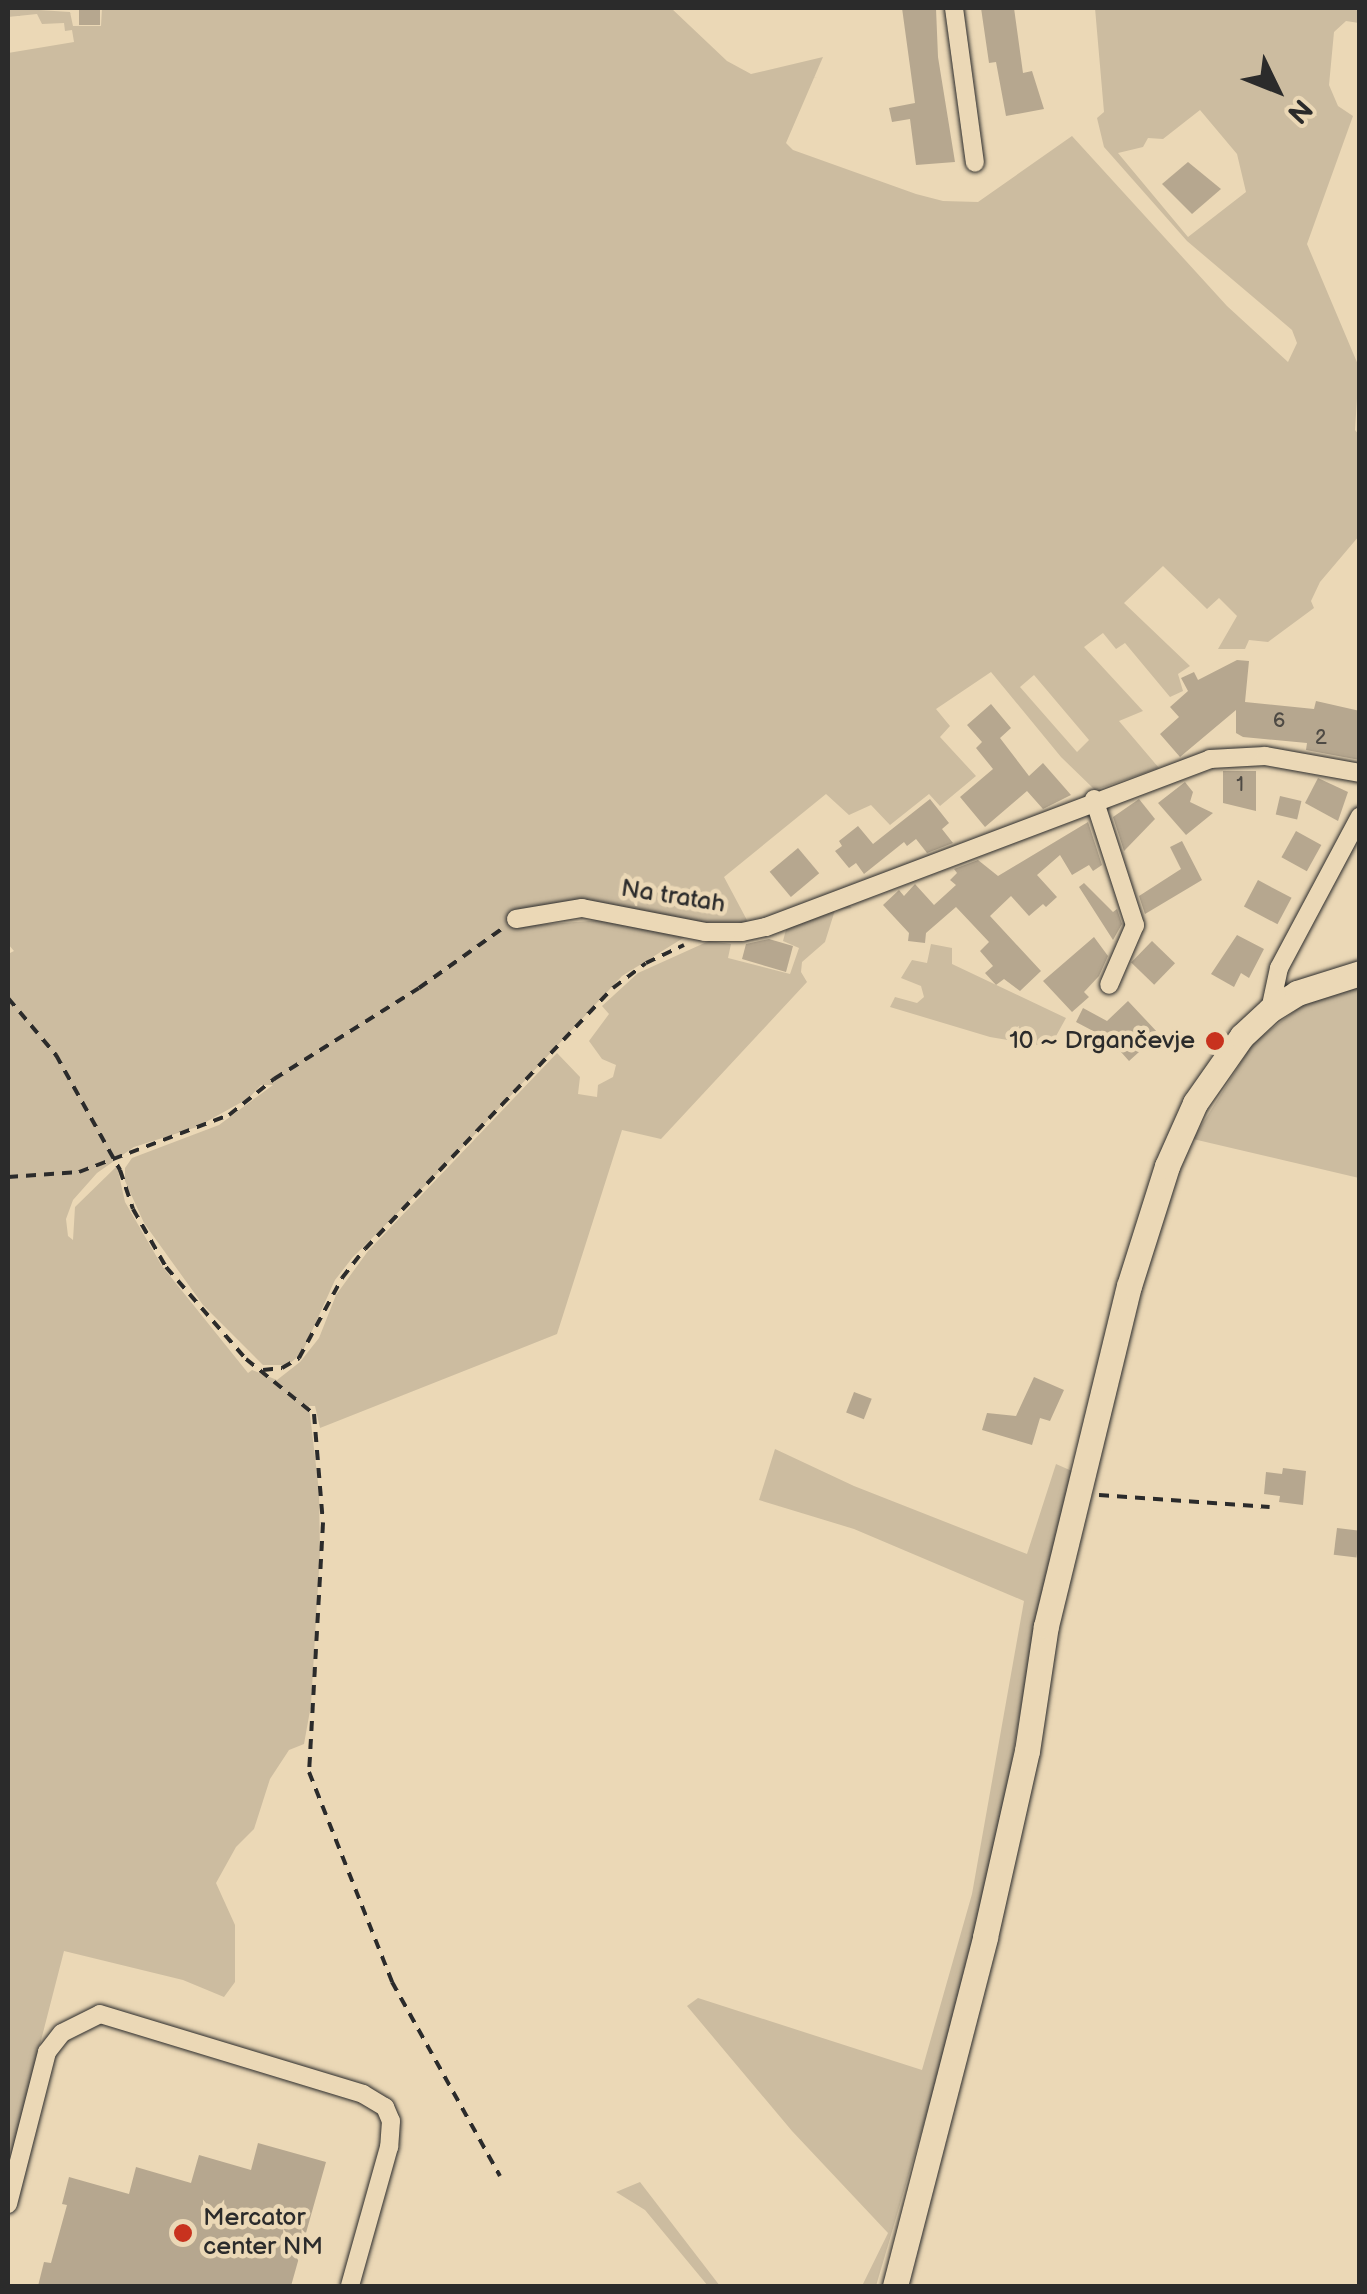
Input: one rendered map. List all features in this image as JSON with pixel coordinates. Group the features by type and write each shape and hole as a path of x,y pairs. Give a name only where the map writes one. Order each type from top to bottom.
{"main road":[{"path":"895,2286 964,2026 1027,1751 1046,1626 1130,1286 1168,1166 1208,1083 1229,1052 1270,1010 1297,993 1360,974"}],"street":[{"path":"954,8 975,162"},
{"name":"Na tratah","path":"516,919 582,908 704,932 766,927 1210,758 1265,756 1360,773"},
{"path":"1094,800 1136,925 1109,986"},
{"path":"1270,1010 1278,968 1360,816"},
{"path":"8,2204 47,2052 62,2033 100,2014 363,2094 385,2108 391,2121 389,2147 350,2286"}],"path":[{"path":"8,1177 79,1172 229,1116 274,1079 419,988 516,919"},
{"path":"260,1370 282,1368 299,1358 342,1278 366,1249 464,1151 613,988 704,932"},
{"path":"8,998 56,1055 115,1161 133,1210 166,1267 246,1360 314,1414 322,1523 308,1772 392,1982 500,2176"},
{"path":"1079,1492 1270,1506"}],"shaded area":[{"path":"8,8 70,12 73,26 101,26 102,8 671,8 727,61 751,74 823,57 786,143 793,150 916,194 943,201 978,202 1072,136 1227,306 1288,362 1297,343 1292,330 1187,241 1104,147 1097,118 1104,112 1095,8 1359,8 1359,23 1346,21 1334,32 1329,85 1338,106 1353,116 1307,244 1359,367 1355,430 1360,436 1359,536 1320,582 1311,601 1314,608 1268,642 1249,640 1245,649 1218,649 1237,616 1219,598 1207,609 1163,566 1124,603 1190,666 1178,674 1183,691 1170,697 1125,643 1116,649 1103,633 1084,647 1143,711 1119,721 1159,768 1095,790 1061,757 991,672 936,709 950,726 940,737 976,776 940,806 929,794 890,825 871,805 849,815 826,794 724,877 748,922 690,922 582,900 519,909 521,926 617,919 688,935 622,976 452,1159 353,1257 335,1280 302,1353 288,1365 263,1365 203,1305 144,1223 125,1181 125,1168 132,1158 219,1125 273,1085 261,1085 249,1098 197,1127 134,1147 97,1173 73,1200 66,1219 68,1236 73,1240 75,1207 117,1166 125,1202 162,1266 248,1373 252,1370 277,1380 300,1362 319,1338 336,1295 368,1251 557,1053 580,1077 578,1094 597,1097 598,1085 613,1077 616,1065 602,1059 589,1041 609,1014 602,1006 638,973 709,941 731,944 728,958 790,974 799,948 783,941 788,922 842,901 852,908 835,910 825,942 802,962 801,972 807,982 661,1139 622,1130 557,1334 320,1428 315,1406 309,1406 319,1491 320,1552 311,1705 304,1744 289,1750 270,1779 254,1829 236,1847 216,1883 235,1925 235,1982 224,1997 183,1980 64,1951 8,2169 8,954 14,951 8,944 8,53 74,42 72,30 65,31 64,23 42,24 37,14 8,17","holes":["1200,110 1237,154 1246,192 1188,237 1118,153 1143,147 1148,138 1163,139","1034,675 1089,740 1077,752 1020,687"]},
{"path":"931,944 952,948 952,964 1066,1018 1050,1047 990,1037 890,1007 895,997 917,1003 924,997 921,986 901,978 912,960 927,963"},
{"path":"1359,983 1359,1178 1193,1139 1253,1043 1305,1003"},
{"path":"775,1449 854,1486 1027,1554 1056,1464 1072,1471 1036,1619 995,1860 956,2014 876,2286 862,2286 888,2233 792,2131 687,2006 698,1998 922,2070 972,1894 1024,1601 854,1529 759,1500"},
{"path":"640,2182 720,2286 708,2286 645,2210 616,2192"}],"building":[{"path":"79,8 100,8 100,25 79,25"},
{"path":"902,8 936,8 938,57 955,162 916,165 910,119 892,122 889,108 915,103"},
{"path":"981,8 1014,8 1023,73 1032,71 1044,109 1006,116 996,62 989,63"},
{"path":"1188,162 1221,189 1192,214 1162,184"},
{"path":"1237,660 1249,661 1245,702 1314,709 1316,701 1360,711 1360,760 1306,750 1307,743 1243,737 1236,733 1236,710 1180,757 1160,734 1179,717 1170,707 1188,691 1181,678 1194,672 1198,680"},
{"path":"991,704 1011,728 1000,738 1029,776 1043,763 1071,795 1043,809 1027,791 985,827 960,797 993,769 976,748 982,742 967,725"},
{"path":"1223,771 1256,771 1256,811 1223,803"},
{"path":"1318,778 1348,792 1338,821 1305,803"},
{"path":"1185,782 1193,792 1190,802 1213,813 1186,835 1158,803"},
{"path":"1280,796 1301,801 1297,819 1276,815"},
{"path":"930,799 949,823 942,829 953,843 927,853 916,839 907,846 904,842 864,874 856,863 849,868 835,851 842,846 839,841 858,826 873,844"},
{"path":"1139,799 1155,819 1124,851 1113,817"},
{"path":"1088,822 1102,865 1093,871 1089,865 1072,875 1060,855 1037,875 1057,897 1046,907 1043,904 1029,916 1011,896 990,916 1041,971 1020,991 1004,979 996,985 985,973 993,966 980,951 989,942 956,907 926,933 925,943 908,941 909,933 883,905 899,890 904,896 915,884 934,905 956,885 950,880 957,873 954,869 978,860 998,876"},
{"path":"1296,831 1321,845 1307,871 1281,857"},
{"path":"1182,841 1202,880 1145,914 1139,896 1181,869 1170,847"},
{"path":"798,848 819,873 791,897 770,872"},
{"path":"1258,880 1292,898 1277,924 1244,906"},
{"path":"1084,883 1113,912 1117,909 1122,924 1113,940 1079,887"},
{"path":"1237,935 1264,949 1249,978 1241,973 1234,987 1211,974"},
{"path":"1094,937 1108,956 1099,976 1084,992 1089,997 1072,1012 1043,981"},
{"path":"769,939 793,946 786,972 742,959 746,944"},
{"path":"1152,941 1175,963 1154,985 1131,963"},
{"path":"1128,1001 1159,1034 1129,1061 1113,1043 1102,1052 1089,1037 1095,1032 1076,1022 1083,1008 1107,1021"},
{"path":"1034,1377 1064,1390 1050,1421 1040,1418 1032,1445 982,1430 987,1413 1016,1416"},
{"path":"854,1392 872,1399 864,1419 846,1413"},
{"path":"1283,1468 1306,1471 1303,1505 1279,1502 1280,1496 1264,1494 1266,1472 1282,1474"},
{"path":"1337,1528 1360,1531 1357,1558 1334,1555"},
{"name":"Mercator center NM","path":"258,2143 326,2162 291,2286 38,2286 44,2262 51,2263 67,2205 62,2204 69,2177 129,2194 136,2167 191,2183 199,2155 251,2170"}],"place":[{"name":"10 ~ Drgančevje","path":"1215,1041"},
{"name":"Mercator center NM","path":"183,2233"}]}
